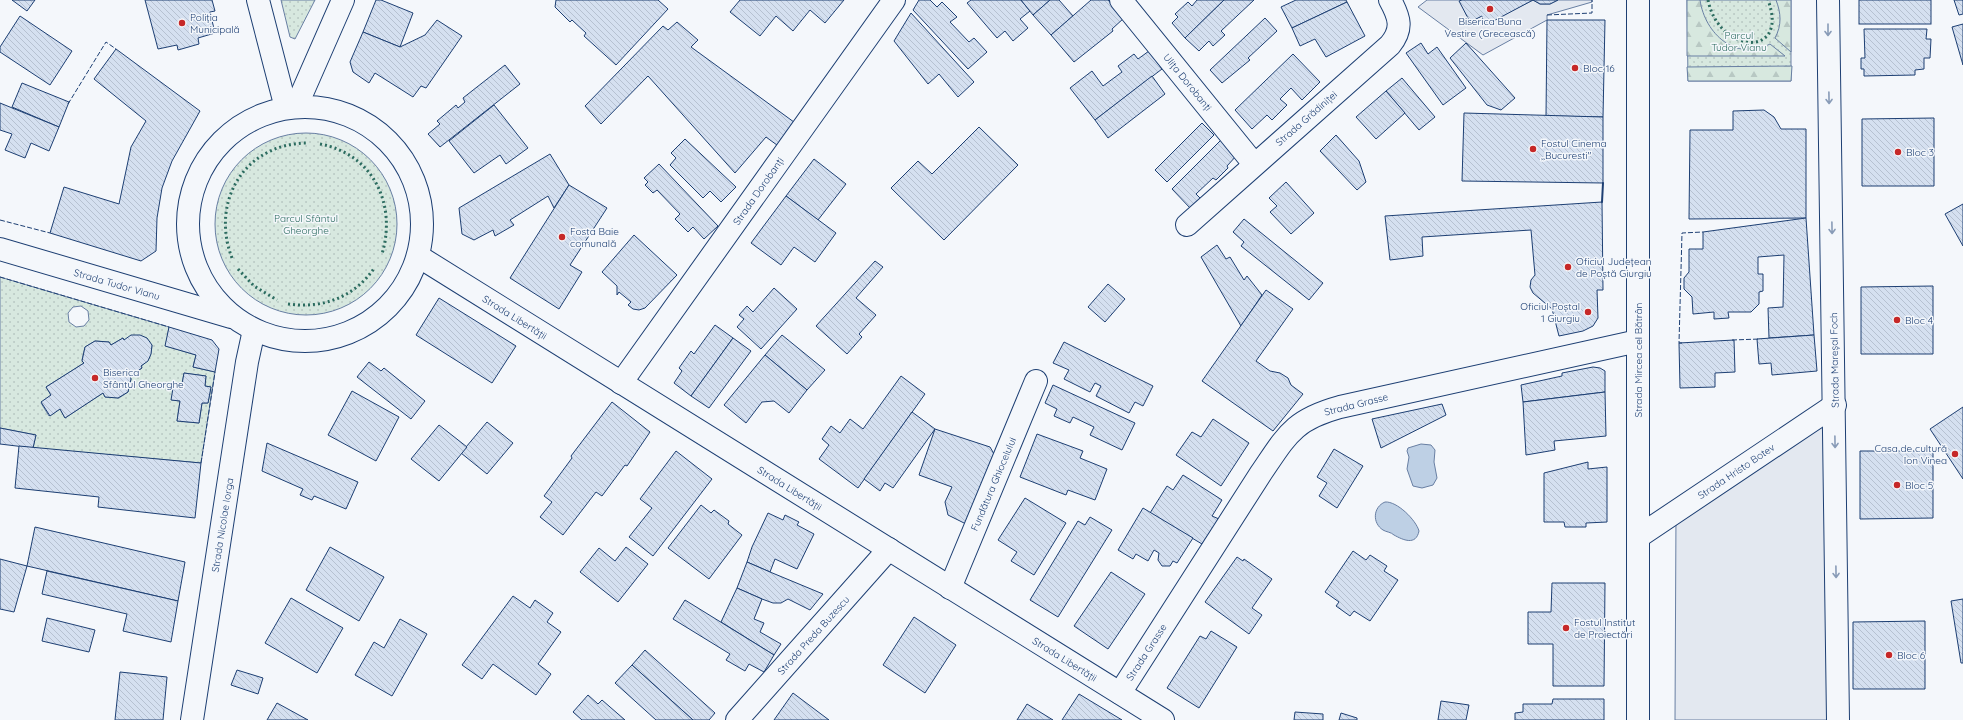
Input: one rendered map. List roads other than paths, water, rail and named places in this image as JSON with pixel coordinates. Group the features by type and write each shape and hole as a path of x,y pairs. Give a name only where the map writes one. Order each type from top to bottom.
{"street":[{"path":"258,0 291,108"},
{"path":"291,108 343,0"},
{"name":"Strada Dorobanți","path":"621,383 894,0"},
{"name":"Ulița Dorobanți","path":"1121,0 1254,164"},
{"name":"Strada Grădiniței","path":"1187,225 1390,45 1398,36 1400,25 1390,0"},
{"name":"Strada Mircea cel Bătrân","path":"1638,0 1638,720"},
{"name":"Strada Mareșal Foch","path":"1828,0 1835,405 1838,720"},
{"path":"291,108 328,109 351,116 372,128 396,149 413,177 420,200 422,228 418,256 409,278 396,298 378,316 358,329 327,339 303,341 279,338 254,330 235,318 212,295 196,267 190,248 188,228 191,196 204,165 223,140 249,121 264,114 291,108"},
{"name":"Strada Tudor Vianu","path":"0,249 235,318"},
{"name":"Strada Libertății","path":"418,256 1163,720"},
{"name":"Strada Nicolae Iorga","path":"192,720 247,362 254,330"},
{"name":"Strada Grasse","path":"1120,693 1261,473 1288,435 1305,420 1320,413 1340,407 1638,341"},
{"name":"Fundătura Ghiocelului","path":"950,588 1036,381"},
{"name":"Strada Hristo Botev","path":"1638,537 1835,405"},
{"name":"Strada Preda Buzescu","path":"737,720 888,549"}],"water":[{"path":"1421,444 1431,445 1435,450 1434,462 1437,478 1433,485 1422,488 1413,486 1407,469 1409,457 1407,451 1408,448"},
{"path":"1385,502 1400,508 1410,517 1419,531 1415,539 1405,540 1384,531 1379,527 1375,515 1381,504"}],"place":[{"name":"Biserica Buna Vestire (Grecească)","path":"1490,9"},
{"name":"Poliția Municipală","path":"182,23"},
{"name":"Bloc 16","path":"1575,68"},
{"name":"Fostul Cinema ,,Bucuresti\"","path":"1533,149"},
{"name":"Bloc 3","path":"1898,152"},
{"name":"Fosta Baie comunală","path":"562,237"},
{"name":"Oficiul Județean de Poștă Giurgiu","path":"1568,267"},
{"name":"Oficiul Poștal 1 Giurgiu","path":"1588,312"},
{"name":"Bloc 4","path":"1897,320"},
{"name":"Biserica Sfântul Gheorghe","path":"95,378"},
{"name":"Casa de cultură Ion Vinea","path":"1955,454"},
{"name":"Bloc 5","path":"1897,485"},
{"name":"Fostul Institut de Proiectări","path":"1566,628"},
{"name":"Bloc 6","path":"1889,655"}],"park label":[{"name":"Parcul Tudor Vianu","path":"1739,40"},
{"name":"Parcul Sfântul Gheorghe","path":"306,224"}]}
